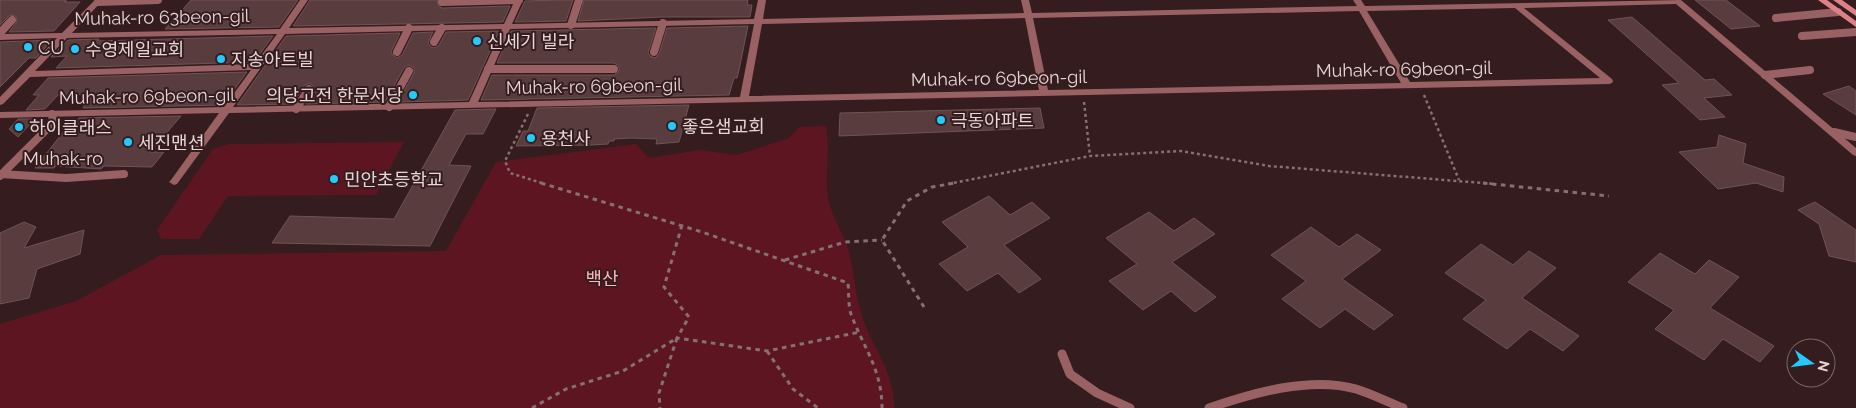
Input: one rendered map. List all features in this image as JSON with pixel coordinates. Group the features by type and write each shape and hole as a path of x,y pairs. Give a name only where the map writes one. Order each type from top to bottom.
{"main road":[{"path":"1822,0 1856,25"},
{"path":"1836,0 1856,14"}],"street":[{"path":"174,182 258,67 304,0"},
{"path":"472,105 519,0"},
{"path":"744,99 762,0"},
{"path":"1025,0 1044,93"},
{"path":"0,102 98,1"},
{"path":"1677,1 1834,132 1856,153"},
{"name":"Muhak-ro 63beon-gil","path":"0,37 1028,15 1360,4 1516,5 1677,1"},
{"path":"1360,4 1406,85"},
{"name":"Muhak-ro 69beon-gil","path":"0,115 1609,81 1516,5"},
{"path":"27,74 258,67"}],"lane":[{"path":"98,1 158,0"},
{"path":"442,2 519,0"},
{"path":"571,25 579,0"},
{"path":"1776,18 1838,12"},
{"path":"0,33 12,20"},
{"path":"654,52 663,23"},
{"path":"397,52 409,28"},
{"path":"434,42 442,28"},
{"path":"1802,36 1856,32"},
{"path":"488,69 614,69"},
{"path":"1766,75 1810,70"},
{"path":"389,107 409,71"},
{"path":"296,109 309,89"},
{"name":"Muhak-ro","path":"1,174 53,123 52,114"},
{"path":"1834,132 1856,137"},
{"name":"Muhak-ro","path":"1,174 66,178 124,174"},
{"path":"1062,354 1070,374 1096,393 1130,408"},
{"path":"1209,408 1247,395 1318,383 1356,389 1403,408"}],"path":[{"path":"1420,85 1459,180"},
{"path":"1083,92 1090,156"},
{"path":"533,104 505,161 510,173 682,226 848,283 850,312 871,355 882,394 882,408"},
{"path":"882,240 907,201 932,187 1090,156 1181,151 1269,166 1459,180 1609,196"},
{"path":"660,408 659,393 677,338 688,317 664,287 682,226"},
{"path":"784,260 845,242 882,240"},
{"path":"882,240 924,306"},
{"path":"532,408 566,389 622,371 677,338 766,351 860,332"},
{"path":"766,351 793,389 818,408"}],"green space":[{"name":"백산","path":"826,126 828,144 828,199 849,252 858,303 863,319 888,373 894,408 0,408 0,324 76,301 161,255 446,251 496,162 636,144 649,158 699,150 737,155 789,138 799,127"},
{"path":"404,142 376,195 228,196 199,239 161,239 157,230 213,149 229,144"}],"building":[{"path":"0,0 67,0 64,2 80,2 54,31 9,32 17,19 15,16 10,15 0,25"},
{"path":"191,0 298,0 279,27 165,29"},
{"path":"310,0 437,0 438,5 442,8 510,6 503,22 293,26"},
{"path":"573,0 566,21 515,22 525,1"},
{"path":"584,0 748,0 747,5 752,5 750,17 662,17 578,21"},
{"path":"1695,0 1726,0 1760,26 1731,29"},
{"path":"1632,17 1705,80 1714,79 1732,95 1704,98 1725,117 1700,120 1662,85 1679,83 1608,20"},
{"path":"748,26 737,78 734,78 729,95 481,100 492,75 614,75 619,71 619,66 614,63 497,63 511,31 656,28 648,53 655,58 659,54 667,28"},
{"path":"499,31 468,100 398,102 414,73 414,68 408,65 404,68 385,102 306,104 315,90 309,83 304,86 293,104 237,105 286,36 400,33 391,52 397,58 402,55 413,33 433,32 428,43 431,47 435,48 439,45 446,32"},
{"path":"273,36 254,62 56,68 67,56 51,57 68,40 99,39 98,41"},
{"path":"52,40 36,58 29,58 0,87 0,42"},
{"path":"247,72 223,105 83,108 90,94 58,95 45,109 26,110 39,95 33,95 48,78"},
{"path":"1849,86 1856,91 1856,115 1823,94"},
{"path":"689,105 679,142 656,144 657,139 631,138 614,139 614,141 609,141 608,144 516,146 523,131 528,131 537,108"},
{"name":"극동아파트","path":"1040,108 1044,128 839,136 840,113"},
{"path":"496,109 483,134 466,134 449,165 471,166 430,246 272,243 290,216 394,219 455,110"},
{"path":"181,116 150,152 164,152 152,167 104,166 101,169 55,166 54,168 35,168 71,122 77,122 79,118"},
{"path":"18,119 35,119 18,137 9,129"},
{"path":"1719,135 1746,144 1743,163 1784,177 1783,192 1756,183 1718,189 1679,152 1717,147"},
{"path":"989,196 1010,215 1032,202 1050,218 1004,245 1041,279 1019,293 998,273 967,291 939,264 968,247 942,222"},
{"path":"1815,202 1856,230 1856,262 1829,256 1819,224 1798,210"},
{"path":"1149,212 1174,231 1194,218 1215,234 1172,262 1216,297 1195,312 1171,291 1143,310 1109,281 1137,264 1106,238"},
{"path":"24,222 36,227 24,248 84,230 80,254 37,269 29,298 0,304 0,233"},
{"path":"1311,227 1339,247 1357,234 1381,250 1342,279 1393,315 1374,330 1345,309 1320,328 1282,299 1306,281 1271,255"},
{"path":"1481,244 1513,265 1529,251 1556,268 1522,298 1579,336 1563,351 1530,329 1507,349 1463,319 1486,300 1445,273"},
{"path":"1660,253 1695,274 1709,260 1739,277 1710,308 1774,346 1760,362 1723,339 1704,360 1655,329 1674,310 1628,282"}],"place":[{"name":"신세기 빌라","path":"477,41"},
{"name":"CU","path":"28,47"},
{"name":"수영제일교회","path":"75,49"},
{"name":"지송아트빌","path":"221,59"},
{"name":"의당고전 한문서당","path":"413,95"},
{"name":"극동아파트","path":"941,120"},
{"name":"좋은샘교회","path":"672,126"},
{"name":"하이클래스","path":"19,127"},
{"name":"용천사","path":"531,138"},
{"name":"세진맨션","path":"128,142"},
{"name":"민안초등학교","path":"334,179"}]}
